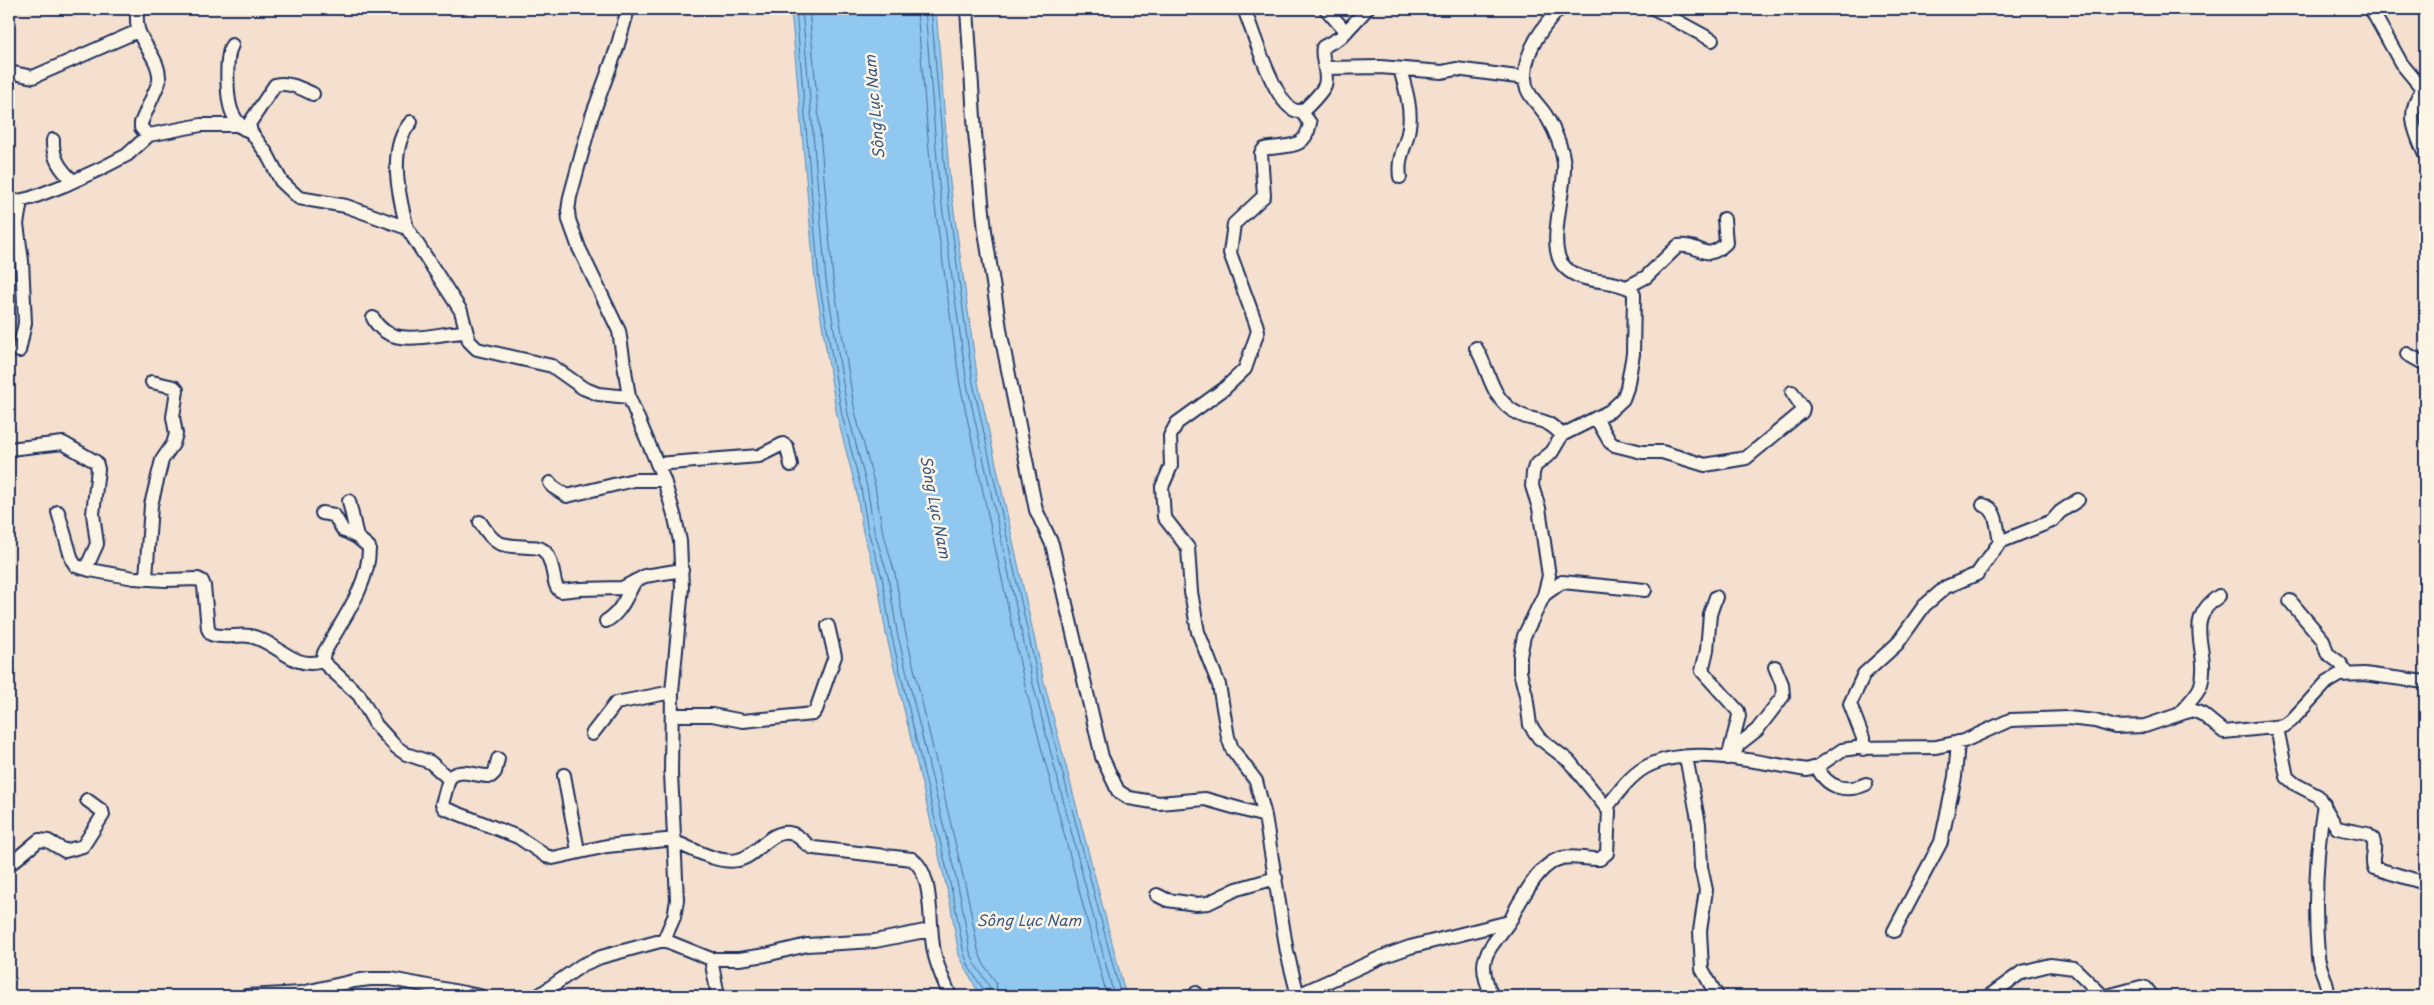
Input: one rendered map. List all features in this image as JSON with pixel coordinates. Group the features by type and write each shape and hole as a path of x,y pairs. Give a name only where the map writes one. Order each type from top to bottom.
{"street":[{"path":"137,9 138,32 158,67 160,75 159,82 141,123 141,128 149,134"},
{"path":"628,9 592,116 568,211 569,220 579,248 619,332 629,397 664,480 675,518 682,570 672,692 671,773 677,900 674,917 664,940"},
{"path":"967,9 975,133 985,231 1001,335 1036,510 1052,544 1102,757 1118,791 1129,798 1159,803 1205,799 1265,816"},
{"path":"1244,9 1276,89 1291,108 1301,111 1310,123 1306,138 1298,145 1264,149 1261,153 1264,196 1234,224 1230,253 1258,331 1253,348 1245,369 1224,389 1177,423 1172,430 1171,466 1162,487 1164,516 1188,548 1191,592 1198,632 1219,685 1228,737 1232,749 1256,781 1265,816 1287,952 1298,996 1382,957 1419,945 1509,922"},
{"path":"1326,9 1346,32"},
{"path":"1301,111 1323,89 1326,83 1321,52 1323,47 1346,32 1367,9"},
{"path":"1492,996 1483,972 1484,963 1509,922 1515,916 1516,906 1523,900 1530,885 1554,862 1570,857 1594,859 1604,857 1607,853 1609,838 1610,816 1607,807 1569,761 1539,738 1530,725 1526,695 1521,678 1520,656 1524,636 1544,595 1549,576 1539,508 1532,479 1535,466 1552,452 1562,435 1596,418 1619,403 1627,388 1633,354 1634,295 1627,287 1588,279 1569,272 1560,260 1556,245 1563,197 1563,156 1550,123 1527,90 1525,78 1526,63 1531,49 1558,9"},
{"path":"1654,9 1712,40"},
{"path":"2371,9 2400,63 2424,90 2414,102 2412,112 2425,155"},
{"path":"9,72 33,77 138,32"},
{"path":"232,45 227,54 229,98 234,116 267,154 281,181 299,198 353,208 407,228"},
{"path":"1325,68 1400,69 1442,72 1464,70 1525,78"},
{"path":"1400,69 1407,97 1410,126 1398,163 1400,176"},
{"path":"248,131 249,124 275,85 293,86 314,94"},
{"path":"411,122 402,132 397,164 399,193 407,228 461,311 469,341 476,349 552,366 583,388 598,394 629,397"},
{"path":"20,351 24,323 22,261 15,202 73,181 127,155 149,134 200,125 228,124 248,131"},
{"path":"53,140 54,153 62,171 73,181"},
{"path":"1627,287 1646,277 1678,246 1691,245 1707,253 1714,252 1726,243 1724,219"},
{"path":"373,318 380,329 401,338 466,332"},
{"path":"1476,348 1485,362 1490,384 1500,400 1518,414 1545,420 1562,435"},
{"path":"2407,354 2425,364"},
{"path":"146,578 151,504 162,460 173,444 176,434 173,417 177,390 174,387 152,382"},
{"path":"1596,418 1610,442 1614,445 1642,452 1662,452 1696,464 1719,464 1746,458 1802,412 1803,408 1792,392"},
{"path":"9,449 22,446 63,443 96,462 98,469 93,514 97,544 88,564 90,570"},
{"path":"657,464 759,456 783,444 787,447 791,465"},
{"path":"550,483 567,496 634,480 664,480"},
{"path":"1863,749 1863,738 1850,704 1864,674 1897,644 1924,606 1946,587 1977,574 2000,542 2052,521 2060,512 2078,500"},
{"path":"349,501 357,537"},
{"path":"1983,506 1988,506 1993,512 2000,542"},
{"path":"58,512 72,560 76,566 134,578 165,580 198,579 202,581 208,629 211,634 250,636 303,663 314,664 322,661"},
{"path":"322,513 330,512 343,530 357,537 369,547 369,557 361,584 324,653 322,661"},
{"path":"480,522 491,540 498,543 542,548 550,557 558,590 589,588 612,590 622,588 645,576 682,570"},
{"path":"606,621 614,617 619,611 635,581"},
{"path":"1544,595 1562,582 1645,590"},
{"path":"2180,713 2201,686 2202,654 2198,630 2201,613 2207,604 2219,596"},
{"path":"1716,597 1710,614 1707,650 1702,670 1738,711 1739,716 1730,758"},
{"path":"2290,601 2323,640 2327,653 2340,663 2348,674"},
{"path":"672,715 712,715 743,721 813,714 835,656 828,626"},
{"path":"322,661 359,696 376,725 396,748 406,754 430,762 449,779"},
{"path":"1730,758 1738,745 1756,730 1783,696 1782,684 1775,667"},
{"path":"1607,807 1632,777 1643,768 1669,758 1686,756 1730,758 1807,770 1817,767 1842,750 1936,747 1958,742 2010,720 2068,718 2115,727 2145,726 2180,713 2198,711 2224,732 2277,728 2291,721 2327,682 2340,675 2348,674 2425,682"},
{"path":"592,734 616,703 672,692"},
{"path":"2277,728 2287,777 2295,784 2318,796 2337,828 2367,834 2374,839 2375,847 2372,864 2374,868 2425,883"},
{"path":"1894,931 1941,842 1955,776 1958,742"},
{"path":"1686,756 1699,824 1701,867 1706,890 1700,931 1702,969 1717,996"},
{"path":"498,759 491,776 458,772 452,774 442,804 444,808 518,837 546,856 553,858 607,846 675,840 722,860 737,860 746,858 779,834 790,832 796,834 808,846 814,848 912,859 917,863 926,878 930,930 938,969 950,996"},
{"path":"1817,767 1828,782 1842,788 1852,789 1866,784"},
{"path":"564,775 578,851"},
{"path":"9,865 40,840 48,841 65,851 83,846 103,815 102,811 87,800"},
{"path":"2324,804 2317,867 2316,908 2319,965 2327,985 2328,996"},
{"path":"1157,895 1167,900 1196,904 1208,903 1237,889 1276,878"},
{"path":"538,996 582,965 601,957 664,940 711,959 738,959 766,955 807,944 875,941 930,930"},
{"path":"711,959 718,996"},
{"path":"1989,996 2022,972 2050,965 2074,968 2102,995 2114,995 2141,987 2146,988 2152,996"},
{"path":"246,996 301,993 354,980 370,979 391,980 480,996"}],"water":[{"name":"Sông Lục Nam","path":"791,9 936,9 950,183 978,382 1044,682 1126,996 980,996 959,955 950,902 886,634 877,578 863,532 856,489 837,416 815,281"}]}
